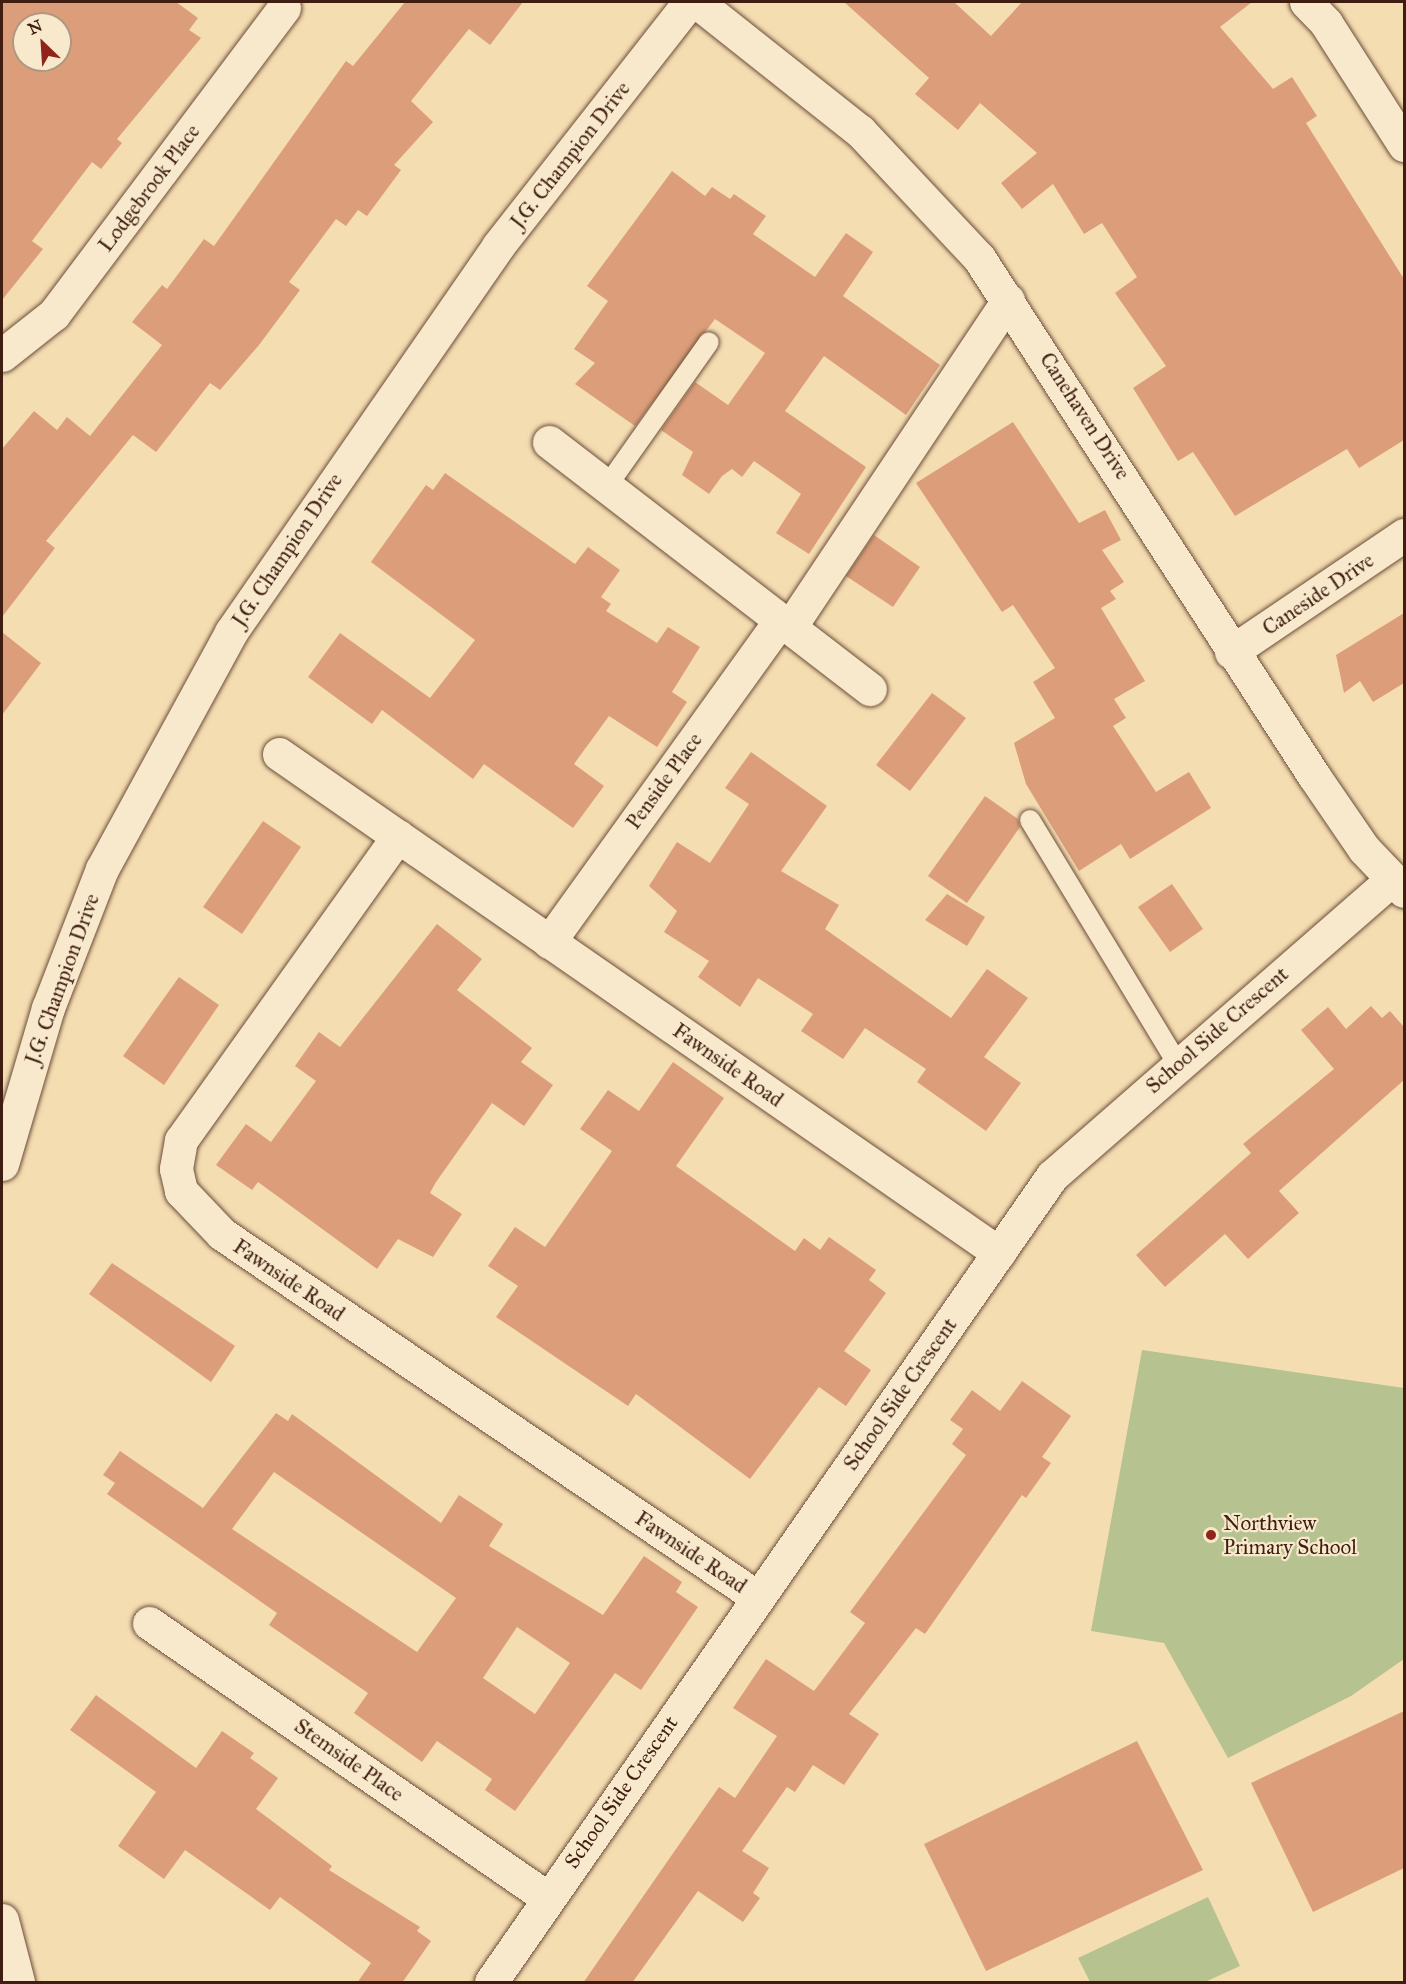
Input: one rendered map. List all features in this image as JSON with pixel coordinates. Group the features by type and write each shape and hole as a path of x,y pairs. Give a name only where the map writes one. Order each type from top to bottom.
{"street":[{"name":"J.G. Champion Drive","path":"2,1164 48,1008 102,869 231,632 498,246 689,2"},
{"name":"Canehaven Drive","path":"697,2 904,173 1008,300 1231,652 1364,849 1398,885"},
{"name":"Lodgebrook Place","path":"2,355 54,314 284,8"},
{"path":"1325,9 1404,145"},
{"name":"Penside Place","path":"549,942 785,623 1008,300"},
{"path":"549,442 870,688"},
{"name":"Caneside Drive","path":"1231,652 1404,535"},
{"name":"Fawnside Road","path":"279,754 999,1253"},
{"name":"Fawnside Road","path":"398,836 181,1140 176,1169 181,1191 222,1234 757,1597"},
{"name":"School Side Crescent","path":"491,1983 757,1597 1053,1176 1177,1063 1398,885"},
{"name":"Stemside Place","path":"149,1623 548,1898"},
{"path":"2,1920 18,1983"}],"lane":[{"path":"607,486 709,342"},
{"path":"1030,820 1177,1063"}],"green space":[{"path":"1142,1350 1404,1388 1404,1659 1351,1696 1228,1758 1164,1643 1091,1631"},
{"path":"1208,1897 1240,1966 1205,1982 1090,1982 1078,1958"}],"building":[{"path":"2,2 176,2 198,18 189,30 201,38 117,139 122,143 101,169 92,162 32,241 43,249 2,300"},
{"path":"405,2 523,2 490,45 469,29 411,101 433,122 394,165 401,170 367,216 358,210 346,226 336,219 289,282 300,290 259,345 220,390 210,383 156,452 133,435 46,541 55,548 2,617 2,449 34,411 57,430 67,417 90,436 162,345 132,322 162,285 167,289 204,239 214,246 346,61 353,66"},
{"path":"844,2 954,2 991,36 1022,2 1252,2 1220,27 1273,89 1292,77 1317,116 1306,123 1404,279 1404,440 1359,468 1347,449 1235,516 1193,452 1178,461 1133,388 1166,366 1115,293 1137,277 1102,223 1084,234 1053,184 1022,209 1001,183 1037,153 980,103 958,130 915,94 929,78"},
{"path":"672,171 705,196 712,187 730,199 734,194 766,216 753,234 815,277 846,233 873,252 843,296 940,365 906,415 824,356 785,411 866,467 809,554 776,533 801,494 754,461 742,477 732,469 722,476 709,494 682,475 693,452 661,430 695,382 728,405 765,353 715,319 635,426 575,384 595,363 574,349 608,301 587,286"},
{"path":"1013,422 1079,523 1105,510 1121,540 1102,550 1124,582 1110,591 1116,599 1101,608 1145,681 1114,699 1126,718 1113,726 1156,792 1189,772 1211,808 1130,859 1121,844 1079,871 1026,784 1014,743 1055,718 1033,682 1055,668 1013,605 1002,612 916,483"},
{"path":"445,473 575,564 588,547 620,570 601,597 611,604 606,611 657,643 668,627 700,647 672,692 687,702 657,747 609,716 574,764 604,786 573,828 484,764 473,779 382,710 372,724 308,677 340,633 430,698 475,640 371,562 426,485 433,490"},
{"path":"874,535 920,567 893,607 846,576"},
{"path":"1404,613 1404,683 1373,702 1360,681 1344,693 1336,655"},
{"path":"2,632 41,663 2,715"},
{"path":"932,693 966,718 910,791 876,765"},
{"path":"751,752 827,806 781,871 839,905 825,929 951,1018 987,969 1028,998 984,1057 1021,1083 986,1131 917,1082 926,1069 865,1028 843,1059 801,1031 813,1014 758,978 740,1007 698,977 709,961 664,932 677,911 649,886 677,842 710,863 749,804 725,788"},
{"path":"985,796 1018,819 1020,827 967,903 928,876"},
{"path":"263,821 301,847 242,934 203,907"},
{"path":"1172,884 1203,929 1170,952 1138,907"},
{"path":"947,894 985,917 967,946 925,920"},
{"path":"437,924 482,959 457,990 532,1048 521,1062 553,1085 524,1126 492,1103 436,1182 430,1193 462,1214 433,1257 398,1239 377,1269 258,1182 252,1190 216,1165 246,1124 271,1142 316,1081 295,1066 319,1032 340,1047"},
{"path":"179,977 219,1005 164,1085 123,1056"},
{"path":"1371,1006 1382,1018 1390,1011 1404,1027 1404,1080 1279,1191 1299,1213 1248,1259 1225,1234 1165,1287 1136,1255 1251,1153 1243,1144 1334,1069 1301,1030 1328,1007 1346,1029"},
{"path":"673,1062 724,1098 676,1166 795,1251 804,1238 820,1250 829,1237 876,1270 869,1280 886,1293 844,1351 871,1370 846,1406 819,1387 750,1479 636,1394 628,1406 496,1317 518,1286 488,1266 515,1227 545,1247 612,1151 580,1129 608,1090 639,1111"},
{"path":"112,1263 235,1346 211,1382 89,1294"},
{"path":"1022,1381 1071,1416 1042,1457 1051,1463 1026,1498 1022,1495 925,1634 916,1628 849,1714 879,1734 844,1785 813,1765 795,1792 787,1787 742,1851 769,1868 753,1893 760,1898 743,1922 698,1891 632,1983 583,1983 719,1787 735,1798 777,1736 733,1708 766,1659 814,1691 865,1623 850,1612 966,1455 952,1444 963,1429 950,1420 972,1390 1000,1411"},
{"path":"276,1413 288,1421 292,1414 441,1523 459,1495 503,1524 489,1546 603,1615 644,1556 682,1582 676,1592 698,1607 641,1690 615,1673 515,1811 485,1790 492,1779 437,1741 422,1762 354,1713 368,1693 269,1625 277,1613 107,1494 115,1483 103,1475 120,1451 203,1508","holes":["274,1472 456,1598 417,1652 232,1529","517,1627 570,1663 535,1714 483,1678"]},
{"path":"96,1695 196,1768 222,1731 254,1753 250,1758 278,1778 256,1809 332,1866 329,1870 420,1927 417,1931 431,1941 402,1983 357,1983 371,1963 280,1897 270,1910 185,1850 164,1879 118,1846 156,1792 70,1730"},
{"path":"1404,1711 1404,1868 1313,1912 1251,1783"},
{"path":"1137,1741 1203,1870 986,1971 924,1844"}],"place":[{"name":"Northview Primary School","path":"1211,1535"}]}
